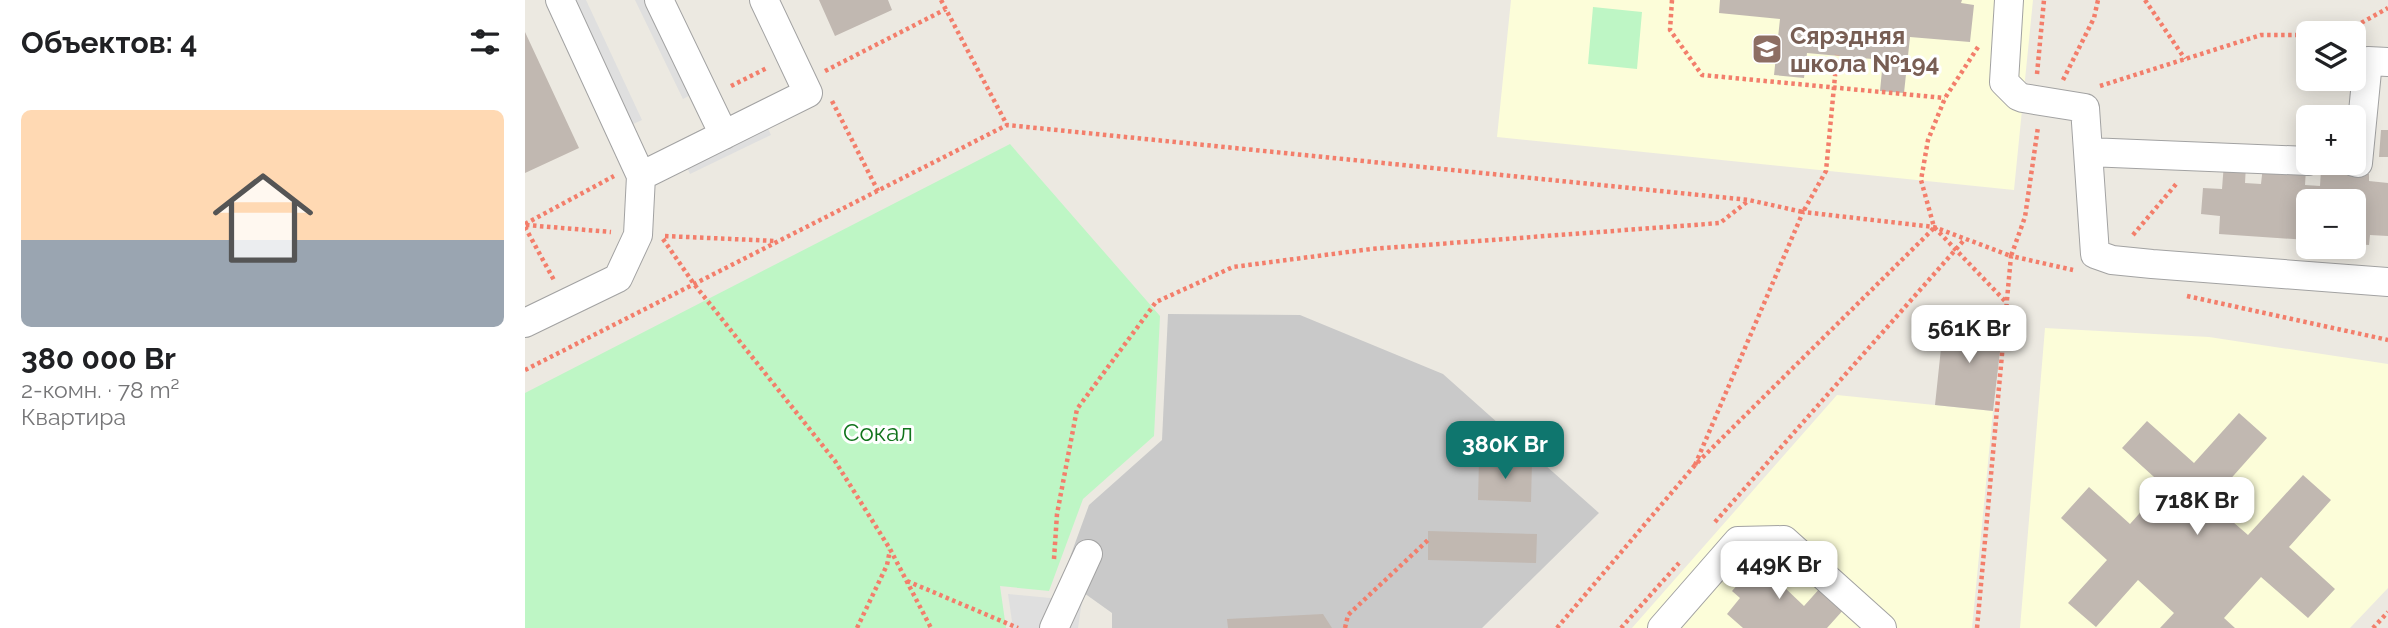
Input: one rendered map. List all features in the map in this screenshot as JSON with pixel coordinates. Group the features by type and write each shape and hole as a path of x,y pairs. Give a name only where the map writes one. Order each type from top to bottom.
{"lane":[{"path":"525,323 618,278 638,235 641,177 560,0"},
{"path":"659,0 724,135"},
{"path":"641,177 809,93 764,0"},
{"path":"2008,0 2004,82 2018,96 2085,108 2095,254 2112,260 2388,282"},
{"path":"2364,105 2368,61 2388,62"},
{"path":"2088,152 2296,160"},
{"path":"1662,628 1738,541 1784,540 1882,628"},
{"path":"1054,628 1088,554"}],"path":[{"path":"941,0 1007,125"},
{"path":"1672,0 1670,30 1702,75 1945,98"},
{"path":"2050,103 2094,18 2098,0"},
{"path":"2145,0 2185,59"},
{"path":"2365,21 2388,8"},
{"path":"2089,90 2261,34 2296,35"},
{"path":"1981,43 1945,98 1928,140 1921,180 1934,227 2007,302"},
{"path":"1695,465 1803,212 1826,171 1837,55"},
{"path":"731,86 775,64"},
{"path":"525,370 1007,125 1749,200 1803,212 1934,227 2011,256 2072,270"},
{"path":"2112,260 2200,156"},
{"path":"1054,565 1057,514 1077,409 1156,302 1233,267 1371,249 1720,223 1749,200"},
{"path":"525,227 566,303"},
{"path":"1557,628 1695,465 1934,227"},
{"path":"661,236 694,284 835,461 890,549 931,628"},
{"path":"1712,526 1965,239"},
{"path":"1977,628 2011,256"},
{"path":"2174,293 2388,340"},
{"path":"1345,628 1348,615 1428,540"},
{"path":"857,628 887,565 890,549"},
{"path":"1621,628 1685,556"},
{"path":"907,581 1018,628"},
{"path":"2373,628 2388,612"}],"shaded area":[{"path":"560,0 586,0 642,120 620,130"},
{"path":"635,0 659,0 702,89 683,99"},
{"name":"Сярэдняя школа №194","path":"1511,0 2033,0 2014,190 1497,137"},
{"path":"762,116 771,135 690,174 682,156"},
{"path":"1168,314 1300,315 1443,374 1599,513 1482,628 1112,628 1112,613 1084,593 1058,590 1089,505 1162,440"},
{"path":"2045,328 2209,337 2388,364 2388,588 2350,628 2020,628"},
{"path":"1837,395 1993,411 1972,628 1632,628"},
{"path":"1008,594 1082,601 1078,628 1013,628"}],"green space":[{"path":"1593,7 1642,12 1637,69 1588,64"},
{"name":"Сокал","path":"1010,144 1160,316 1154,436 1083,499 1049,591 1000,586 1006,628 525,628 525,393"}],"building":[{"path":"819,0 888,0 892,10 835,36"},
{"path":"1720,0 1962,0 1961,3 1974,5 1970,42 1910,37 1904,93 1880,91 1883,60 1807,53 1804,78 1774,75 1780,19 1719,13"},
{"path":"525,32 579,148 525,173"},
{"path":"2381,130 2388,130 2388,157 2379,157"},
{"path":"2224,163 2246,165 2245,183 2261,184 2263,166 2296,168 2296,175 2306,175 2305,185 2320,186 2321,175 2369,174 2369,181 2388,183 2388,236 2370,235 2369,245 2366,245 2366,189 2296,189 2296,239 2219,234 2220,216 2201,214 2203,188 2222,189"},
{"path":"1944,320 2003,326 1993,411 1935,405"},
{"path":"2239,413 2267,438 2210,502 2248,535 2303,475 2331,500 2289,547 2335,589 2308,618 2261,577 2224,618 2235,628 2160,628 2174,613 2138,580 2096,627 2068,603 2107,560 2061,518 2089,487 2130,524 2164,486 2122,448 2147,421 2194,463"},
{"path":"1479,460 1532,462 1531,502 1478,500"},
{"path":"1428,531 1537,534 1536,563 1428,560"},
{"path":"1766,553 1793,577 1784,587 1804,606 1821,587 1845,608 1827,628 1743,628 1727,614 1740,598 1732,591"},
{"path":"1323,614 1332,628 1228,628 1227,619"}],"place":[{"name":"Сярэдняя школа №194","path":"1767,49"}]}
